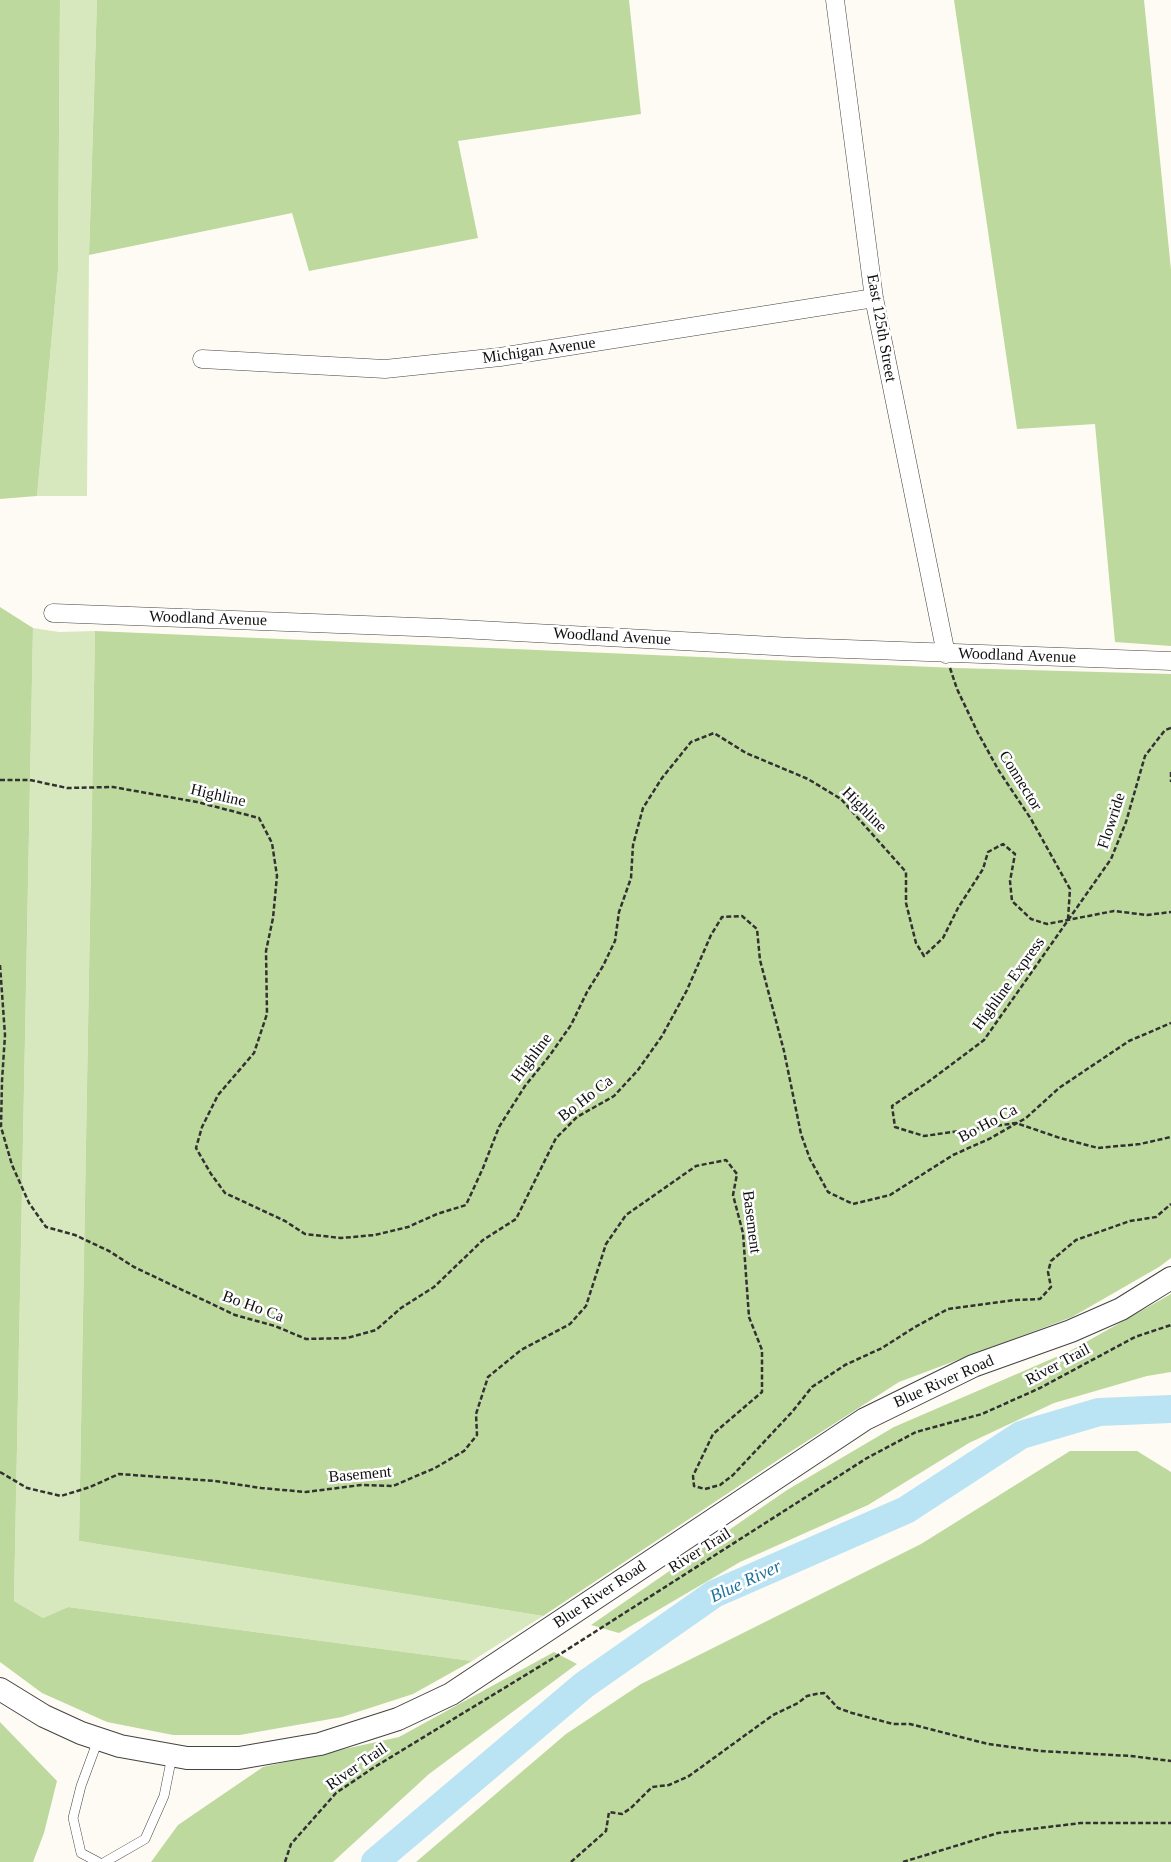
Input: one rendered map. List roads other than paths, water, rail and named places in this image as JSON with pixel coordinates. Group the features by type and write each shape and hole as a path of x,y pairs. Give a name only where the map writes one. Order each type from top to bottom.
{"street":[{"name":"East 125th Street","path":"835,0 874,298 946,654"},
{"name":"Michigan Avenue","path":"202,359 385,369 500,357 874,298"},
{"name":"Woodland Avenue","path":"53,613 442,628 792,648 1171,661"},
{"name":"Blue River Road","path":"0,1689 44,1716 81,1733 120,1746 187,1758 239,1758 320,1744 398,1719 451,1694 865,1418 973,1366 1071,1331 1121,1309 1171,1278"}],"lane":[{"path":"98,1738 81,1786 73,1818 81,1853 98,1862"},
{"path":"105,1862 145,1839 164,1796 172,1756"}],"waterway":[{"name":"Blue River","path":"375,1862 584,1685 714,1594 906,1510 1021,1435 1099,1412 1171,1409"}]}
